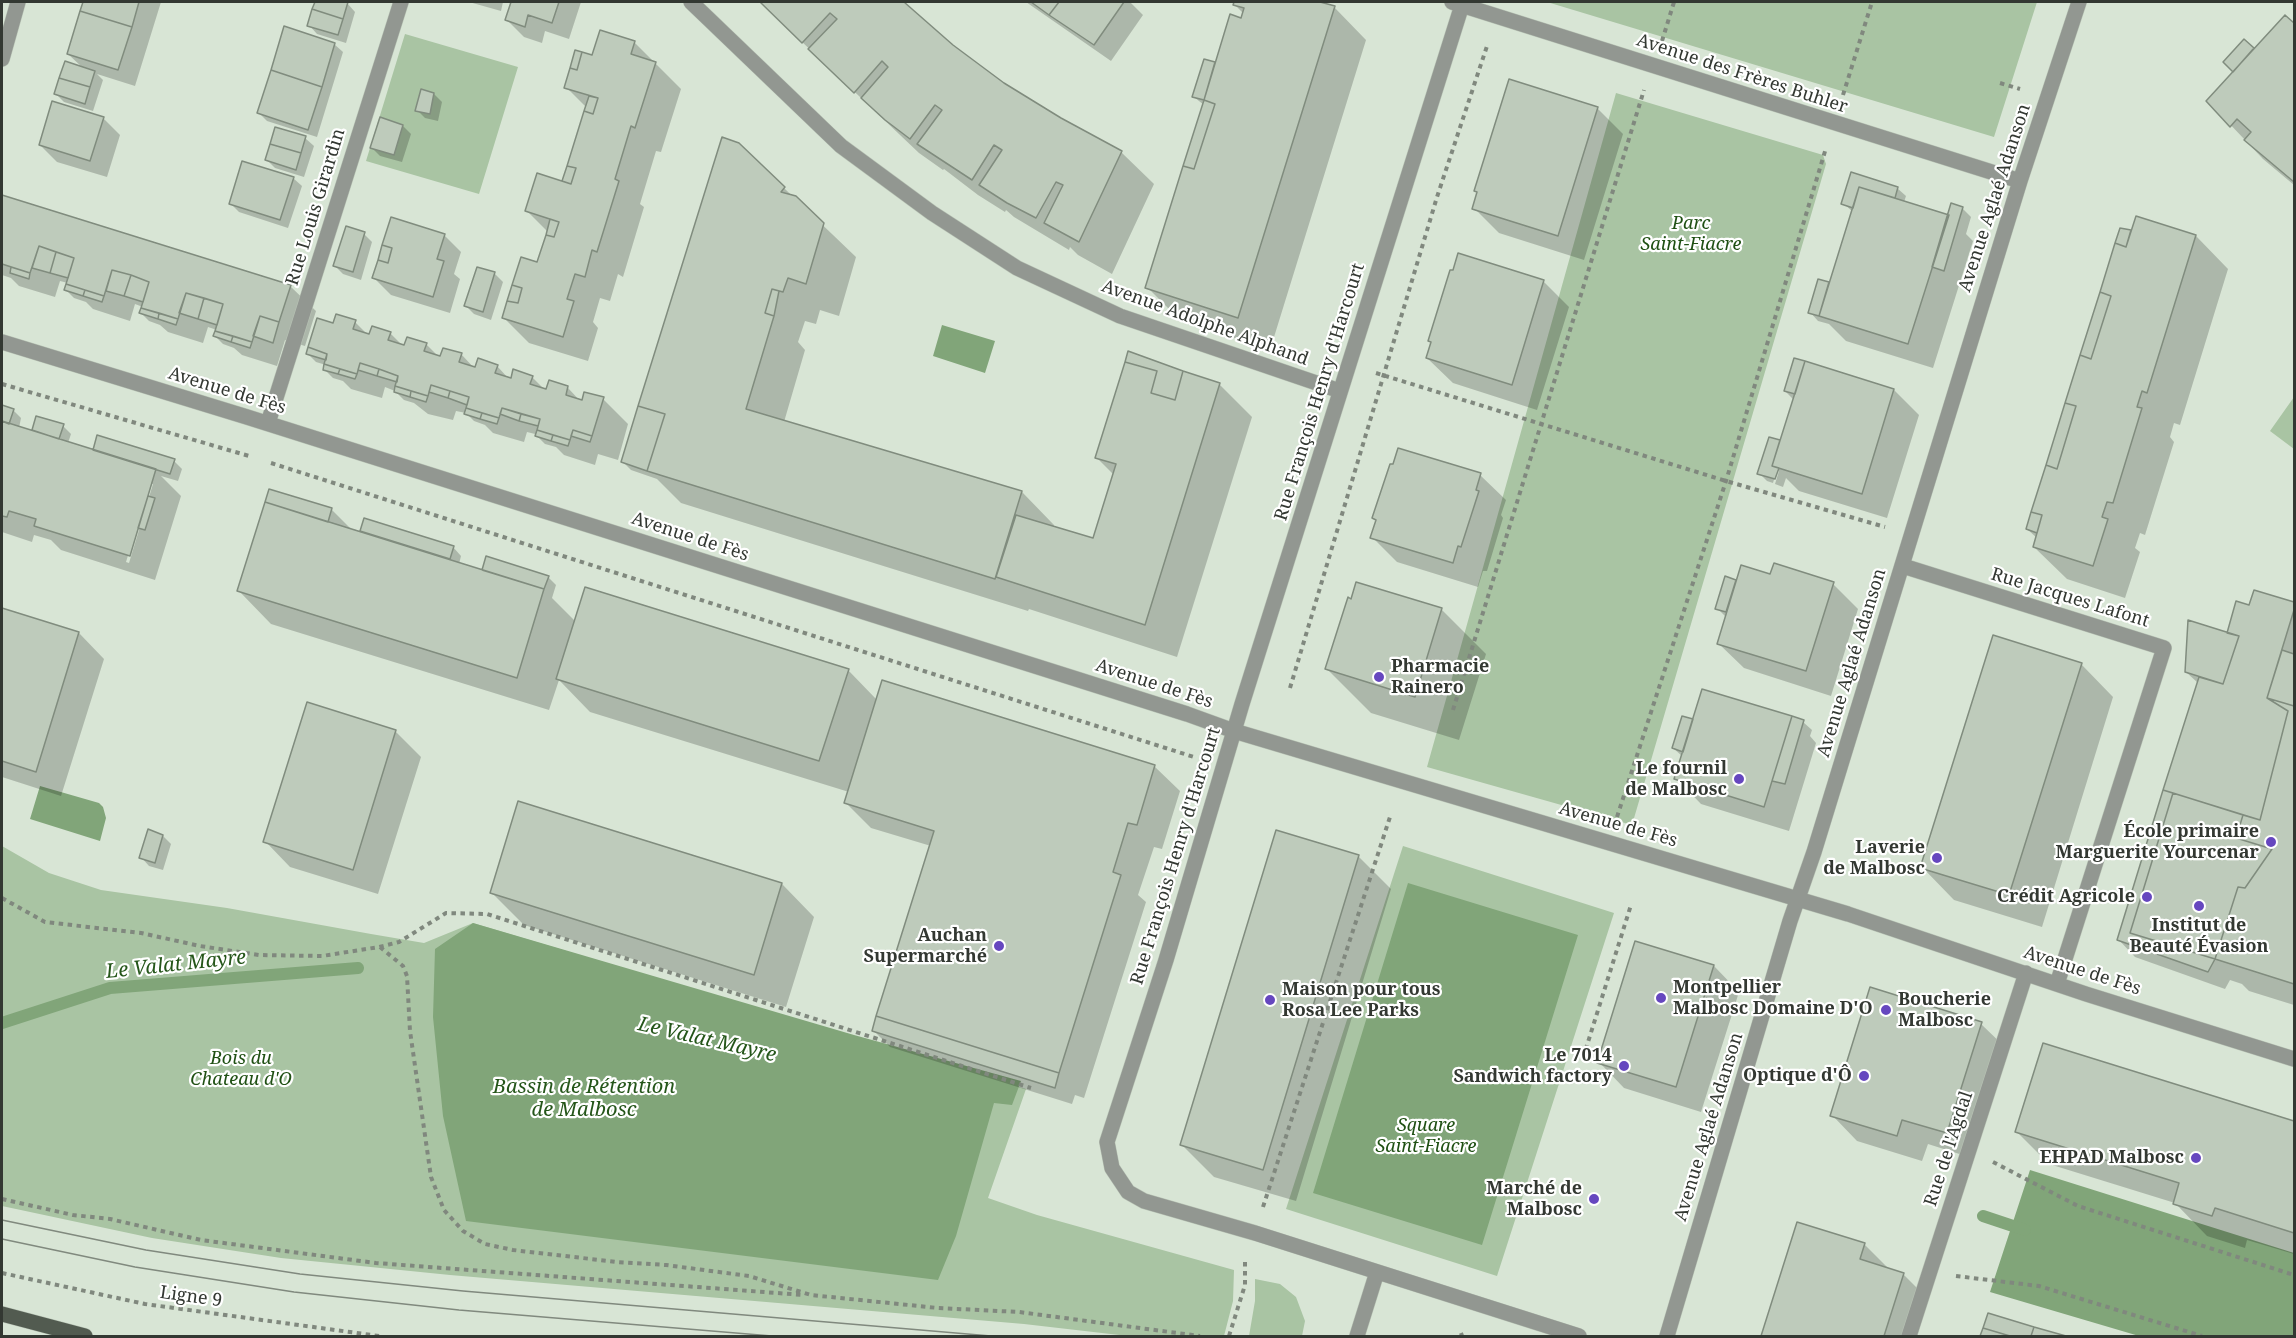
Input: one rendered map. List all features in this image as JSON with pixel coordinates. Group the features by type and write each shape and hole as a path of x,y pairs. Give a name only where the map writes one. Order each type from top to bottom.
{"main road":[{"path":"2,1314 85,1336"}],"street":[{"name":"Rue Louis Girardin","path":"268,423 401,2"},
{"name":"Avenue Adolphe Alphand","path":"691,2 841,146 932,213 1017,268 1120,316 1340,391"},
{"name":"Avenue Aglaé Adanson","path":"1667,1336 1797,899 1814,852 2020,181 2079,2"},
{"name":"Rue François Henry d'Harcourt","path":"1457,3 1166,960 1107,1142 1112,1167 1128,1192 1144,1201 1255,1233 1579,1336"},
{"name":"Avenue des Frères Buhler","path":"1457,3 2020,181"},
{"path":"2,59 11,8"},
{"name":"Avenue de Fès","path":"2,342 268,423 1187,714 1234,731 1797,899 2295,1059"},
{"name":"Rue Jacques Lafont","path":"1902,566 2164,648 2057,984"},
{"name":"Rue de l'Agdal","path":"1909,1336 2026,973"},
{"path":"1357,1336 1377,1272"}],"path":[{"path":"1608,843 1726,481 1872,2"},
{"path":"1290,688 1437,197 1497,16"},
{"path":"2000,83 2020,89"},
{"path":"1453,710 1641,101"},
{"path":"1348,365 1881,527 1913,530"},
{"path":"2,384 249,456"},
{"path":"271,463 1197,758 1201,768"},
{"path":"1262,1211 1390,817"},
{"path":"2,898 45,922 141,933 200,946 259,955 322,956 379,947 399,942 446,913 487,914 1031,1088"},
{"path":"1583,1058 1631,905"},
{"path":"379,947 406,971 410,1031 431,1177 444,1210 463,1232 485,1244 513,1250 666,1265 749,1276 811,1295"},
{"path":"1983,1156 2078,1206 2295,1275"},
{"path":"2,1199 73,1215 110,1219 201,1240 376,1263 811,1295 938,1308 1019,1312 1200,1336"},
{"path":"1229,1336 1245,1285 1245,1262"},
{"name":"Ligne 9","path":"2,1273 145,1304 379,1336"},
{"path":"1946,1275 2039,1286 2202,1336"}],"green space":[{"path":"1547,2 2037,2 1994,137"},
{"path":"405,34 518,67 479,194 366,161"},
{"name":"Parc Saint-Fiacre","path":"1616,93 1823,155 1826,164 1632,825 1427,767"},
{"path":"2294,397 2294,449 2270,431"},
{"name":"Bois du Chateau d'O","path":"2,846 49,873 101,890 227,908 424,943 473,923 1026,1089 988,1198 1037,1215 1234,1270 1233,1301 1224,1336 1128,1336 1024,1324 450,1275 281,1258 152,1238 2,1206"},
{"name":"Square Saint-Fiacre","path":"1403,846 1614,913 1497,1276 1286,1209"},
{"path":"1255,1279 1280,1284 1296,1297 1305,1321 1302,1336 1249,1336 1255,1301"}],"water":[{"path":"942,325 995,341 985,373 933,356"},
{"path":"40,786 99,803 103,807 106,818 100,841 30,819"},
{"name":"Square Saint-Fiacre","path":"1408,883 1578,935 1482,1245 1313,1193"},
{"name":"Bassin de Rétention de Malbosc","path":"473,923 854,1035 1021,1081 1012,1105 994,1103 956,1236 938,1280 466,1221 443,1116 433,1017 435,949"},
{"path":"2030,1170 2294,1253 2294,1336 2139,1336 1990,1292"}],"building":[{"path":"83,2 139,2 132,27 80,11"},
{"path":"315,2 348,2 343,19 312,9"},
{"path":"511,2 559,2 552,23 528,15 525,27 505,20"},
{"path":"760,2 904,2 953,45 1004,83 1061,118 1122,151 1079,242 1044,223 1063,185 1056,182 1036,218 1007,203 979,185 1002,150 994,145 972,180 917,144 942,110 935,105 910,139 861,98 888,67 882,61 854,93 808,49 837,19 830,13 802,43"},
{"path":"1031,2 1059,2 1049,15"},
{"path":"1059,2 1124,2 1094,45 1049,15"},
{"path":"1234,2 1320,2 1335,6 1238,318 1145,288 1183,166 1194,169 1215,104 1204,100 1230,14 1241,18 1244,8 1233,5"},
{"path":"312,9 343,19 338,35 307,26"},
{"path":"80,11 132,27 118,70 67,54"},
{"path":"2285,15 2294,23 2294,182 2244,140 2251,132 2237,119 2230,127 2206,101"},
{"path":"284,26 335,43 322,87 271,70"},
{"path":"600,30 635,41 631,54 656,62 635,128 631,126 615,179 619,181 597,252 592,250 585,277 575,274 567,299 574,301 563,337 502,318 507,301 518,303 522,288 512,285 521,257 537,262 546,235 554,237 559,222 525,211 537,173 571,184 576,168 567,166 584,111 593,114 598,98 564,88 570,68 577,70 582,52 592,55"},
{"path":"2244,39 2254,48 2233,72 2223,62"},
{"path":"575,50 582,52 577,70 570,68"},
{"path":"1204,59 1215,62 1204,100 1192,97"},
{"path":"65,61 95,71 90,87 59,78"},
{"path":"271,70 322,87 308,130 257,113"},
{"path":"59,78 90,87 85,104 54,94"},
{"path":"1509,79 1598,107 1558,236 1472,209 1477,192 1474,191"},
{"path":"421,89 434,93 430,114 415,111"},
{"path":"589,96 598,98 593,114 584,111"},
{"path":"1204,100 1215,104 1194,169 1183,166"},
{"path":"52,101 104,117 90,161 39,145"},
{"path":"380,117 403,125 394,155 370,148"},
{"path":"275,127 306,136 301,153 270,144"},
{"path":"722,137 739,143 785,187 781,192 796,196 824,223 806,284 788,278 783,292 772,289 765,313 774,316 746,409 1022,491 995,579 647,471 665,414 638,406"},
{"path":"270,144 301,153 296,170 265,160"},
{"path":"242,161 294,177 280,220 229,204"},
{"path":"567,166 576,168 571,184 562,181"},
{"path":"1851,172 1898,187 1895,198 1859,187 1853,208 1841,204"},
{"path":"1859,187 1949,215 1908,344 1819,316"},
{"path":"2,195 291,285 279,322 260,316 252,342 215,331 223,304 186,293 178,319 141,308 149,282 112,270 104,296 66,284 74,258 39,246 30,273 2,264"},
{"path":"1951,203 1963,207 1944,271 1932,267"},
{"path":"2136,216 2196,235 2147,393 2142,391 2137,407 2142,408 2113,503 2107,502 2102,517 2108,519 2093,566 2033,547 2042,515 2031,512 2046,465 2057,469 2076,406 2065,403 2080,355 2091,359 2111,296 2100,292 2115,243 2126,247"},
{"path":"391,217 445,234 437,259 444,261 433,297 372,278 378,260 388,263 392,248 382,245"},
{"path":"550,219 559,222 554,237 546,235"},
{"path":"346,226 365,232 353,272 333,266"},
{"path":"2120,228 2131,230 2126,247 2115,243"},
{"path":"382,245 392,248 388,263 378,260"},
{"path":"39,246 56,252 50,273 32,268"},
{"path":"56,252 74,258 68,278 50,273"},
{"path":"1458,253 1544,280 1512,385 1426,358 1431,342 1428,341 1450,270 1453,270"},
{"path":"11,267 30,273 29,279 10,273"},
{"path":"477,267 495,272 483,312 464,306"},
{"path":"112,270 131,275 124,296 106,291"},
{"path":"131,275 149,282 143,302 124,296"},
{"path":"1818,279 1829,282 1819,316 1808,313"},
{"path":"66,284 85,290 83,296 64,290"},
{"path":"512,285 522,288 518,303 507,301"},
{"path":"772,289 779,291 774,316 765,313"},
{"path":"85,290 104,296 102,302 83,296"},
{"path":"2100,292 2111,296 2091,359 2080,355"},
{"path":"186,293 204,298 198,319 179,313"},
{"path":"204,298 223,304 217,325 198,319"},
{"path":"141,308 159,313 158,319 139,313"},
{"path":"159,313 178,319 176,325 158,319"},
{"path":"336,314 356,320 353,329 369,334 372,326 391,332 388,340 404,345 407,337 427,343 424,351 440,356 443,348 462,353 459,362 475,367 478,358 498,365 495,373 511,378 513,369 533,376 530,384 546,389 549,380 568,386 566,395 582,400 584,392 604,397 592,436 573,430 570,440 537,430 540,419 502,408 499,418 466,408 469,397 431,385 428,396 395,386 398,376 360,363 357,374 324,364 327,354 308,347 317,318 333,323"},
{"path":"260,316 279,322 273,343 253,336"},
{"path":"215,331 233,336 231,342 213,336"},
{"path":"233,336 252,342 250,348 231,342"},
{"path":"308,347 327,354 326,360 306,354"},
{"path":"1128,351 1183,371 1175,400 1151,393 1157,371 1125,362"},
{"path":"1794,358 1805,361 1795,394 1784,391"},
{"path":"1805,361 1894,389 1862,494 1772,466"},
{"path":"1125,362 1157,371 1151,393 1175,400 1183,371 1220,383 1145,625 996,577 1016,515 1093,538 1116,464 1095,458"},
{"path":"360,363 379,369 377,376 358,370"},
{"path":"324,364 340,369 338,374 323,370"},
{"path":"340,369 357,374 355,379 338,374"},
{"path":"379,369 398,376 397,382 377,376"},
{"path":"431,385 450,391 448,398 429,392"},
{"path":"395,386 411,391 410,397 394,392"},
{"path":"411,391 428,396 426,402 410,397"},
{"path":"450,391 469,397 467,405 448,398"},
{"path":"2065,403 2076,406 2057,469 2046,465"},
{"path":"2,405 14,409 9,424 2,421"},
{"path":"638,406 665,414 647,471 621,462"},
{"path":"466,408 482,413 480,419 464,414"},
{"path":"502,408 521,414 519,421 500,414"},
{"path":"482,413 499,418 497,424 480,419"},
{"path":"521,414 540,419 538,426 519,421"},
{"path":"36,416 64,424 59,439 32,430"},
{"path":"2,421 156,469 130,556 34,526 36,519 9,511 7,517 2,516"},
{"path":"537,430 553,435 551,441 535,436"},
{"path":"573,430 592,436 590,442 571,436"},
{"path":"97,435 175,459 170,474 93,450"},
{"path":"553,435 570,440 568,446 551,441"},
{"path":"1769,437 1780,440 1772,466 1779,468 1775,479 1757,474"},
{"path":"1398,448 1481,473 1476,490 1479,491 1461,547 1458,546 1453,563 1370,538 1376,520 1372,518 1390,464 1393,464"},
{"path":"269,489 332,508 328,522 265,502"},
{"path":"148,496 155,498 145,530 138,528"},
{"path":"265,502 544,589 517,678 237,591"},
{"path":"2031,512 2042,515 2037,533 2026,529"},
{"path":"364,518 454,546 450,559 360,531"},
{"path":"486,556 549,576 544,589 482,570"},
{"path":"1774,563 1834,582 1806,671 1717,644 1741,565 1770,574"},
{"path":"1725,576 1736,580 1726,612 1715,609"},
{"path":"1356,582 1442,608 1415,697 1325,669 1348,597 1351,599"},
{"path":"585,587 849,669 819,761 556,679"},
{"path":"2254,590 2294,602 2294,610 2267,698 2288,711 2260,820 2163,790 2199,677 2223,684 2239,636 2227,633 2236,601 2249,605"},
{"path":"2,608 79,632 36,772 2,761"},
{"path":"2188,620 2239,636 2223,684 2185,672"},
{"path":"1993,635 2082,663 2009,895 1920,868"},
{"path":"2282,650 2294,654 2294,706 2267,698"},
{"name":"Auchan Supermarché","path":"882,680 1155,765 1137,825 1128,823 1113,872 1121,875 1059,1073 876,1016 934,831 844,803"},
{"path":"1702,689 1792,716 1764,807 1674,779"},
{"path":"2267,698 2294,706 2294,984 2215,959 2238,887 2245,888 2272,849 2236,838 2243,815 2260,820 2288,711"},
{"path":"307,702 396,730 353,870 263,842"},
{"path":"1682,716 1693,719 1683,752 1672,748"},
{"path":"1792,716 1804,720 1785,784 1772,781"},
{"path":"2163,790 2173,793 2130,933 2215,959 2208,972 2117,940"},
{"path":"2173,793 2243,815 2236,838 2272,849 2245,888 2238,887 2215,959 2130,933"},
{"path":"518,801 782,883 754,975 490,893"},
{"path":"148,829 163,835 155,863 139,858"},
{"name":"Maison pour tous Rosa Lee Parks","path":"1276,830 1359,855 1263,1170 1180,1145"},
{"name":"Montpellier Malbosc Domaine D'O","path":"1635,941 1714,965 1676,1087 1597,1063"},
{"path":"1870,987 1982,1022 1947,1133 1902,1120 1897,1136 1830,1116"},
{"path":"876,1016 1059,1073 1055,1088 872,1031"},
{"name":"EHPAD Malbosc","path":"2043,1043 2294,1121 2294,1233 2215,1208 2212,1216 2173,1204 2179,1183 2015,1132"},
{"path":"1797,1222 1865,1243 1860,1259 1904,1273 1884,1336 1761,1336"},
{"path":"1988,1313 2034,1327 2031,1336 2010,1336 1983,1328"},
{"path":"2034,1327 2066,1336 2031,1336"},
{"path":"1983,1328 2010,1336 1980,1336"}],"waterway":[{"name":"Le Valat Mayre","path":"2,1023 110,988 358,968"},
{"path":"1983,1216 2025,1230"}],"tram line":[{"path":"2,1220 146,1250 300,1274 463,1291 991,1336"},
{"path":"2,1239 135,1267 294,1292 459,1310 772,1336"}],"place":[{"name":"Pharmacie Rainero","path":"1379,677"},
{"name":"Le fournil de Malbosc","path":"1739,779"},
{"name":"École primaire Marguerite Yourcenar","path":"2271,842"},
{"name":"Laverie de Malbosc","path":"1937,858"},
{"name":"Crédit Agricole","path":"2147,897"},
{"name":"Institut de Beauté Évasion","path":"2199,906"},
{"name":"Auchan Supermarché","path":"999,946"},
{"name":"Montpellier Malbosc Domaine D'O","path":"1661,998"},
{"name":"Maison pour tous Rosa Lee Parks","path":"1270,1000"},
{"name":"Boucherie Malbosc","path":"1886,1010"},
{"name":"Le 7014 Sandwich factory","path":"1624,1066"},
{"name":"Optique d'Ô","path":"1864,1076"},
{"name":"EHPAD Malbosc","path":"2196,1158"},
{"name":"Marché de Malbosc","path":"1594,1199"}]}
